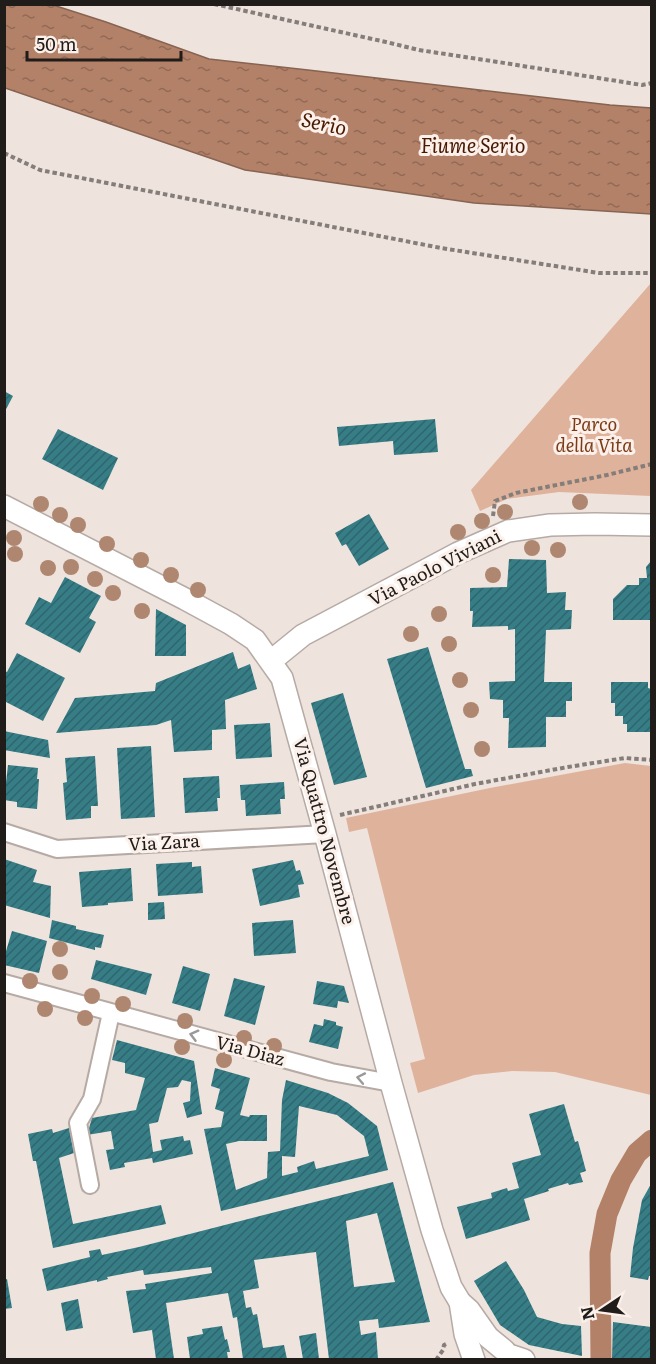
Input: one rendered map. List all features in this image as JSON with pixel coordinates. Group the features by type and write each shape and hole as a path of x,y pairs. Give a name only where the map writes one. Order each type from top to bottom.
{"street":[{"name":"Via Quattro Novembre","path":"4,506 185,598 231,624 255,640 282,678 391,1083 432,1230 451,1287 488,1337 514,1356"},
{"name":"Via Paolo Viviani","path":"271,661 303,635 458,554 508,531 550,525 651,525"},
{"name":"Via Zara","path":"4,832 57,849 323,826"},
{"name":"Via Diaz","path":"4,983 332,1072 391,1083"},
{"path":"90,1185 78,1123 92,1099 111,1013"},
{"name":"Via Quattro Novembre","path":"460,1302 465,1334 476,1359"},
{"path":"476,1359 486,1351 494,1349 514,1356"}],"path":[{"path":"214,4 419,50 642,85 651,83"},
{"path":"4,153 40,170 441,248 599,273 651,273"},
{"path":"490,539 495,501 516,494 651,464"},
{"path":"323,826 475,784 625,758 651,760"},
{"path":"436,1359 444,1345"}],"green space":[{"name":"Parco della Vita","path":"651,283 651,496 559,492 507,499 480,511 471,490"},
{"path":"625,763 651,766 651,1095 555,1072 512,1071 474,1075 418,1093 410,1063 425,1059 367,828 349,832 346,818"}],"water":[{"name":"Fiume Serio","path":"50,4 209,59 651,108 651,214 474,203 245,170 5,88 5,5"}],"building":[{"path":"4,391 13,396 4,413"},
{"path":"435,419 438,452 394,455 393,441 339,446 337,427"},
{"path":"58,429 118,458 103,490 42,459"},
{"path":"369,514 389,549 359,566 346,544 342,546 335,533"},
{"path":"509,559 546,560 547,593 566,592 565,610 572,610 571,629 546,630 544,682 572,682 572,701 566,701 566,717 546,717 546,747 508,748 509,718 503,718 503,700 490,699 489,682 515,681 515,629 508,630 508,626 472,627 473,611 470,611 470,588 507,587"},
{"path":"651,561 651,620 613,620 613,599 627,585 639,585 639,578 647,578 646,567"},
{"path":"65,577 101,596 89,618 96,622 80,653 25,624 39,597 51,603"},
{"path":"156,609 186,625 186,656 155,656"},
{"path":"428,647 465,769 471,769 473,776 426,788 387,659"},
{"path":"233,652 238,669 250,664 257,689 225,700 226,729 212,730 212,750 174,752 171,720 156,725 56,733 75,698 155,691 156,683"},
{"path":"17,653 65,678 43,721 6,702 4,705 4,671 7,672"},
{"path":"611,682 648,682 648,688 651,689 651,732 627,732 627,724 623,724 623,716 615,716 615,703 611,703"},
{"path":"343,693 367,777 334,785 311,703"},
{"path":"270,723 272,757 236,759 234,725"},
{"path":"4,731 48,740 50,758 4,750"},
{"path":"151,746 155,817 121,819 117,748"},
{"path":"95,756 98,806 91,806 91,818 66,820 63,783 67,782 65,758"},
{"path":"8,765 38,768 37,809 17,807 17,802 4,800"},
{"path":"219,776 218,811 185,813 183,778"},
{"path":"284,782 285,799 280,799 281,814 246,816 245,800 241,800 240,785"},
{"path":"4,859 37,870 33,882 51,886 50,918 4,905"},
{"path":"293,860 296,871 300,870 304,884 298,885 300,897 260,906 252,869"},
{"path":"192,862 192,867 201,866 203,893 158,896 156,864"},
{"path":"131,868 133,901 82,907 79,872"},
{"path":"164,902 165,919 148,920 148,903"},
{"path":"52,920 76,926 76,929 104,935 101,948 95,947 95,950 49,938"},
{"path":"293,920 296,953 254,956 252,923"},
{"path":"12,931 47,941 39,973 4,965"},
{"path":"96,960 152,974 146,995 91,979"},
{"path":"183,966 210,974 200,1011 172,1003"},
{"path":"234,978 265,986 255,1025 224,1016"},
{"path":"317,981 344,986 349,1003 338,1001 337,1008 313,1004"},
{"path":"324,1019 336,1022 336,1025 343,1027 338,1049 309,1042 314,1024 323,1026"},
{"path":"117,1040 194,1061 202,1114 187,1118 183,1103 190,1101 191,1082 182,1080 178,1087 167,1088 158,1122 149,1124 153,1152 162,1150 160,1140 183,1136 184,1141 190,1140 193,1154 153,1163 152,1158 124,1163 125,1167 110,1170 106,1150 114,1149 111,1131 87,1135 92,1118 136,1110 145,1078 125,1073 125,1063 112,1060"},
{"path":"215,1068 250,1078 240,1115 249,1117 250,1115 267,1115 267,1141 239,1141 226,1144 236,1190 267,1178 268,1152 280,1151 282,1100 286,1080 328,1093 348,1103 377,1126 388,1170 221,1211 204,1129 221,1127 224,1112 215,1109 220,1089 211,1086","holes":["299,1106 337,1115 364,1136 369,1156 316,1169 314,1161 297,1167 298,1172 282,1176 282,1156 295,1157"]},
{"path":"564,1104 586,1171 580,1173 583,1182 569,1185 568,1183 524,1199 530,1220 466,1239 457,1207 492,1198 491,1193 507,1188 508,1191 519,1188 512,1163 541,1155 529,1114"},
{"path":"69,1128 74,1153 59,1158 73,1224 161,1205 166,1224 53,1248 36,1161 33,1161 28,1134 52,1129 53,1133"},
{"path":"393,1182 430,1322 379,1328 378,1319 359,1321 361,1335 376,1332 378,1359 329,1359 316,1252 254,1260 259,1288 243,1291 246,1308 251,1307 253,1315 257,1314 263,1348 284,1345 287,1359 243,1359 237,1317 233,1318 228,1293 166,1303 174,1359 156,1359 152,1330 133,1333 126,1291 146,1289 145,1284 212,1273 211,1267 144,1275 143,1270 107,1277 108,1279 97,1282 97,1280 47,1291 42,1269 90,1257 89,1251 100,1249 102,1255","holes":["377,1213 395,1282 354,1287 346,1221"]},
{"path":"651,1184 651,1276 648,1280 630,1277 642,1200"},
{"path":"506,1261 537,1317 562,1324 581,1326 582,1356 529,1345 500,1325 474,1281"},
{"path":"7,1279 12,1308 4,1309 4,1280"},
{"path":"78,1299 83,1328 66,1331 61,1303"},
{"path":"613,1322 651,1327 651,1359 612,1358"},
{"path":"222,1326 230,1352 227,1352 228,1359 190,1359 187,1337 203,1334 202,1329"},
{"path":"316,1333 319,1359 303,1359 299,1336"}],"waterway":[{"path":"601,1360 600,1253 607,1214 621,1180 637,1153 652,1140"}],"water label":[{"name":"Serio","path":"324,124"}]}
